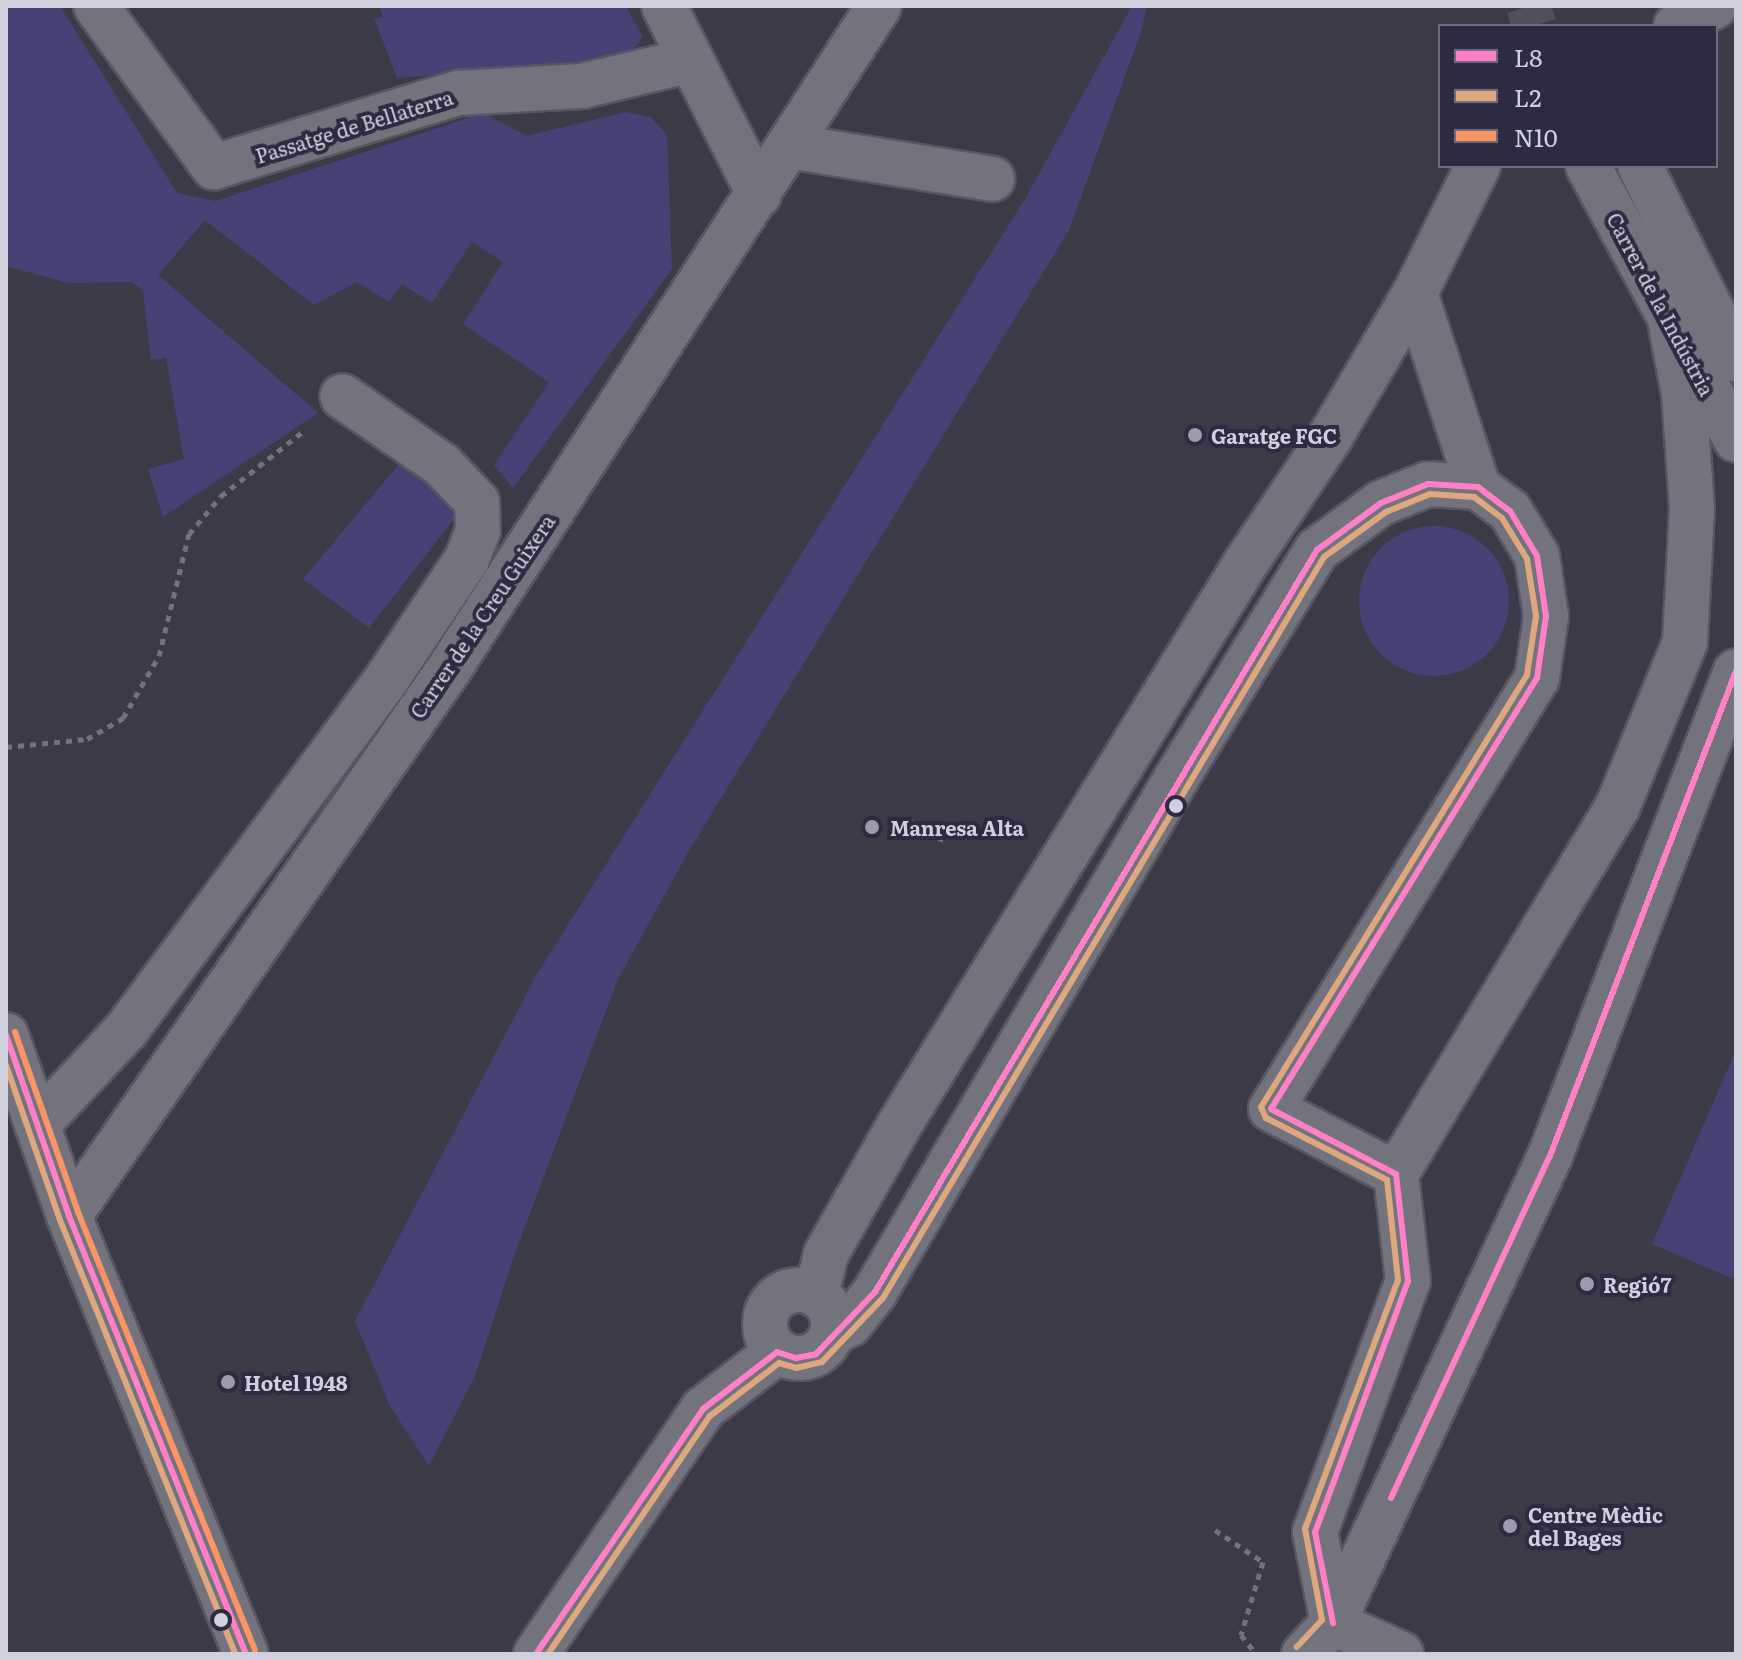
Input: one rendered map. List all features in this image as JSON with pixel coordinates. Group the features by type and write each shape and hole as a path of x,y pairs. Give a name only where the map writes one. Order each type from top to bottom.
{"street":[{"name":"Passatge de Bellaterra","path":"96,6 214,167 458,93 582,86 691,60"},
{"path":"664,6 759,194"},
{"name":"Carrer de la Creu Guixera","path":"69,1216 449,669 879,6"},
{"path":"1680,24 1715,6"},
{"path":"789,146 992,179"},
{"path":"536,1654 703,1409 777,1352 810,1357 826,1345 826,1254 898,1127 1415,293 1477,168"},
{"name":"Carrer de la Indústria","path":"1589,168 1671,326 1736,440"},
{"name":"Carrer de la Indústria","path":"1641,168 1736,359"},
{"path":"1415,293 1478,487"},
{"path":"1318,1639 1315,1532 1408,1281 1396,1174 1617,808 1685,642 1692,508 1684,394 1671,326"},
{"path":"37,1125 127,1029 388,677 467,559 478,530 477,502 442,465 347,398"},
{"path":"777,1352 765,1330 770,1305 792,1291 824,1314 850,1324 875,1292 1176,779 1317,550 1381,503 1428,484 1478,487 1510,511 1537,556 1546,616 1537,678 1271,1109 1396,1174"},
{"path":"1318,1639 1550,1156 1736,671"},
{"path":"8,1050 69,1216 246,1654"},
{"path":"1318,1639 1401,1654"}],"path":[{"path":"6,747 87,739 123,718 159,656 189,534 221,496 347,398"},
{"path":"907,819 945,841"},
{"path":"1215,1530 1263,1562 1241,1635 1256,1654"}],"shaded area":[{"path":"6,6 60,6 177,193 216,201 483,113 527,136 625,112 651,117 667,135 672,269 513,488 494,465 549,382 463,324 503,262 472,242 432,303 402,284 389,302 357,282 314,305 205,220 158,275 318,413 163,517 148,469 184,459 166,358 151,360 143,291 132,282 68,283 6,266"},
{"path":"379,6 626,6 643,37 629,55 595,69 526,68 397,78 374,18 383,17"},
{"path":"1132,6 1147,6 1141,32 1069,230 690,849 618,979 515,1253 475,1376 429,1466 390,1406 355,1321 537,974 1025,199"},
{"path":"399,464 446,493 454,519 369,628 303,579"},
{"path":"1434,526 1463,532 1487,548 1503,572 1509,601 1503,630 1487,654 1463,670 1434,676 1405,670 1381,654 1365,630 1359,601 1365,572 1381,548 1405,532"},
{"path":"1736,1050 1736,1280 1652,1244"}],"tunnel":[{"path":"1528,6 1534,24"}],"transit line":[{"name":"L8","path":"536,1654 703,1409 777,1352 796,1358 816,1354 875,1292 1317,550 1381,503 1428,484 1478,487 1510,511 1537,556 1546,616 1537,678 1271,1109 1396,1174 1408,1281 1315,1532 1333,1623"},
{"name":"L2","path":"548,1654 710,1416 779,1363 796,1368 822,1362 883,1298 1324,557 1386,512 1430,494 1474,497 1502,518 1527,559 1536,616 1527,675 1261,1107 1266,1118 1387,1180 1398,1280 1305,1529 1322,1620 1297,1647"},
{"name":"L8","path":"1391,1498 1550,1156 1736,671"},
{"name":"N10","path":"15,1032 78,1212 255,1650"},
{"name":"L8","path":"6,1035 69,1216 246,1654"},
{"name":"L2","path":"6,1065 60,1220 235,1654"}],"place":[{"name":"Garatge FGC","path":"1195,435"},
{"name":"Manresa Alta","path":"872,827"},
{"name":"Regió7","path":"1587,1284"},
{"name":"Hotel 1948","path":"228,1382"},
{"name":"Centre Mèdic del Bages","path":"1510,1526"}]}
